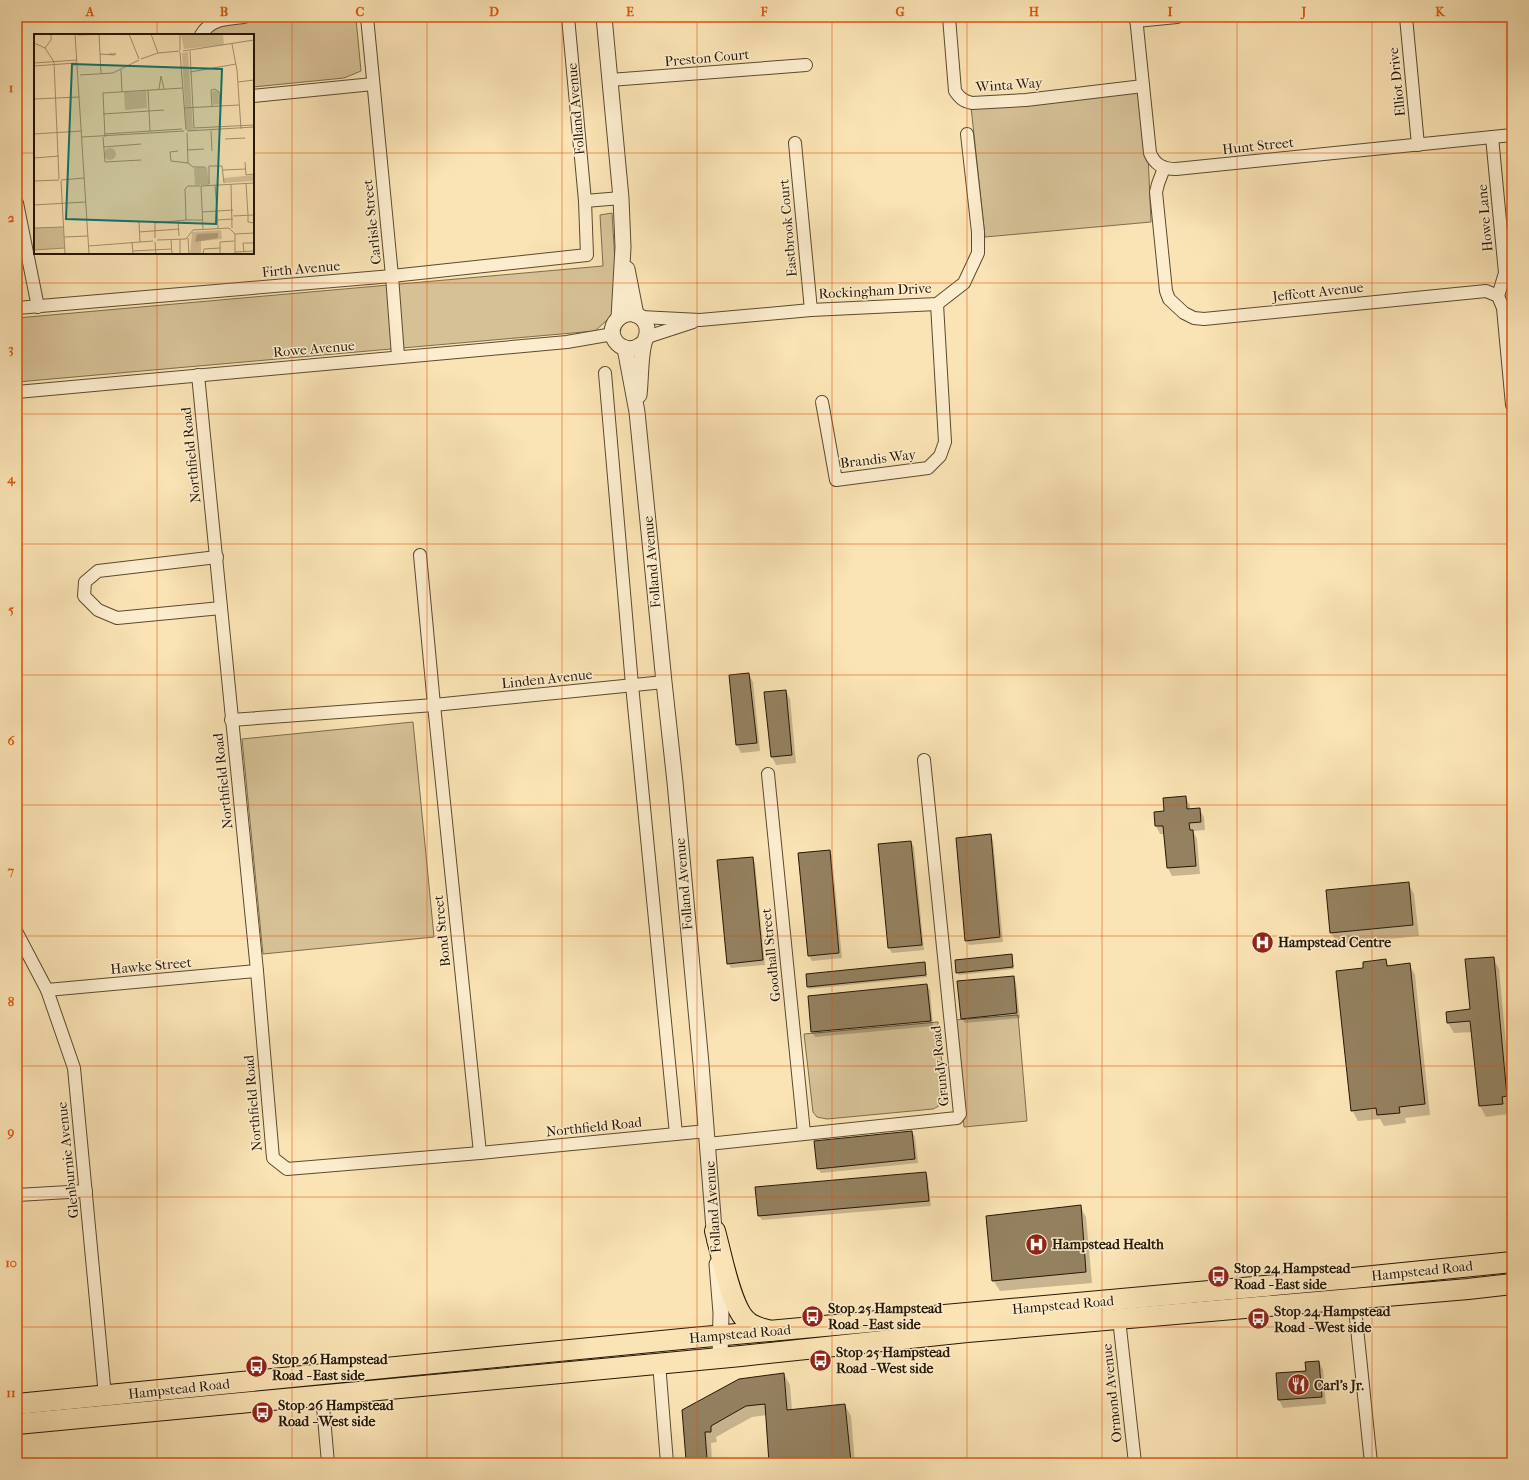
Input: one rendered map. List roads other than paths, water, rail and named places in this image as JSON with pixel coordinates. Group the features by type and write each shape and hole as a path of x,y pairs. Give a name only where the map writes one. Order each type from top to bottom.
{"highway":[{"path":"714,1231 738,1310 747,1322 771,1331"},
{"name":"Hampstead Road","path":"17,1404 771,1331 1117,1300 1512,1262"},
{"path":"1353,1278 1354,1299"},
{"name":"Hampstead Road","path":"17,1424 720,1358 967,1332 1512,1284"},
{"path":"1117,1300 1119,1319"},
{"path":"320,1375 322,1396"},
{"path":"105,1396 107,1416"}],"street":[{"path":"202,34 206,27 222,19 244,17"},
{"name":"Carlisle Street","path":"367,17 392,276 398,356"},
{"name":"Folland Avenue","path":"568,17 585,201 587,255"},
{"path":"604,17 621,198 622,247 619,318 613,328 613,334 619,345 625,348 636,348 646,339 647,326 639,316 622,247"},
{"name":"Winta Way","path":"949,17 955,91 959,98 965,101 972,103 1026,100 1143,86"},
{"path":"1164,168 1156,162 1150,153 1136,19 1177,17"},
{"name":"Elliot Drive","path":"1406,17 1418,145"},
{"name":"Preston Court","path":"610,80 806,65"},
{"path":"254,96 373,84"},
{"name":"Rockingham Drive","path":"639,316 700,320 811,310 937,304 964,283 978,253 978,232 967,134"},
{"name":"Hunt Street","path":"1164,168 1184,168 1512,135"},
{"name":"Howe Lane","path":"1492,137 1505,274 1498,296"},
{"name":"Eastbrook Court","path":"795,143 811,310"},
{"name":"Jeffcott Avenue","path":"1164,168 1156,192 1166,291 1169,299 1176,306 1184,313 1194,318 1204,319 1486,291 1498,296"},
{"path":"585,201 621,198"},
{"path":"17,203 38,307"},
{"name":"Firth Avenue","path":"17,308 392,276 587,255"},
{"path":"1498,296 1503,308 1511,373 1512,405"},
{"name":"Brandis Way","path":"822,402 836,480 928,468 940,456 945,442 937,304"},
{"path":"619,318 630,314 639,316"},
{"name":"Rockingham Drive","path":"646,339 700,320"},
{"name":"Rowe Avenue","path":"17,392 398,356 567,342 613,334"},
{"name":"Folland Avenue","path":"637,412 646,339"},
{"name":"Folland Avenue","path":"625,348 637,412 676,790 708,1137 721,1336 720,1358"},
{"path":"605,374 632,685 676,1134"},
{"name":"Northfield Road","path":"198,375 257,971 273,1158 287,1169 480,1153 676,1134 708,1137"},
{"path":"420,555 434,705"},
{"path":"217,557 98,571 85,582 84,596 98,610 117,618 221,608"},
{"name":"Linden Avenue","path":"231,720 434,705 664,682"},
{"name":"Bond Street","path":"434,705 480,1153"},
{"name":"Grundy Road","path":"708,1137 804,1133 957,1118 960,1114 924,760"},
{"name":"Goodhall Street","path":"768,774 804,1133"},
{"name":"Glenburnie Avenue","path":"17,933 47,990 74,1068 105,1396"},
{"name":"Hawke Street","path":"47,990 257,971"},
{"path":"17,1195 86,1191"},
{"path":"1354,1299 1371,1463"},
{"name":"Ormond Avenue","path":"1119,1319 1135,1463"},
{"path":"659,1363 667,1463"},
{"path":"322,1396 328,1463"}],"place":[{"name":"Hampstead Centre","path":"1263,942"},
{"name":"Hampstead Health","path":"1036,1244"},
{"name":"Stop 24 Hampstead Road - East side","path":"1219,1276"},
{"name":"Stop 25 Hampstead Road - East side","path":"812,1316"},
{"name":"Stop 24 Hampstead Road - West side","path":"1258,1319"},
{"name":"Stop 25 Hampstead Road - West side","path":"820,1360"},
{"name":"Stop 26 Hampstead Road - East side","path":"256,1367"},
{"name":"Carl's Jr.","path":"1299,1385"},
{"name":"Stop 26 Hampstead Road - West side","path":"263,1413"}]}
